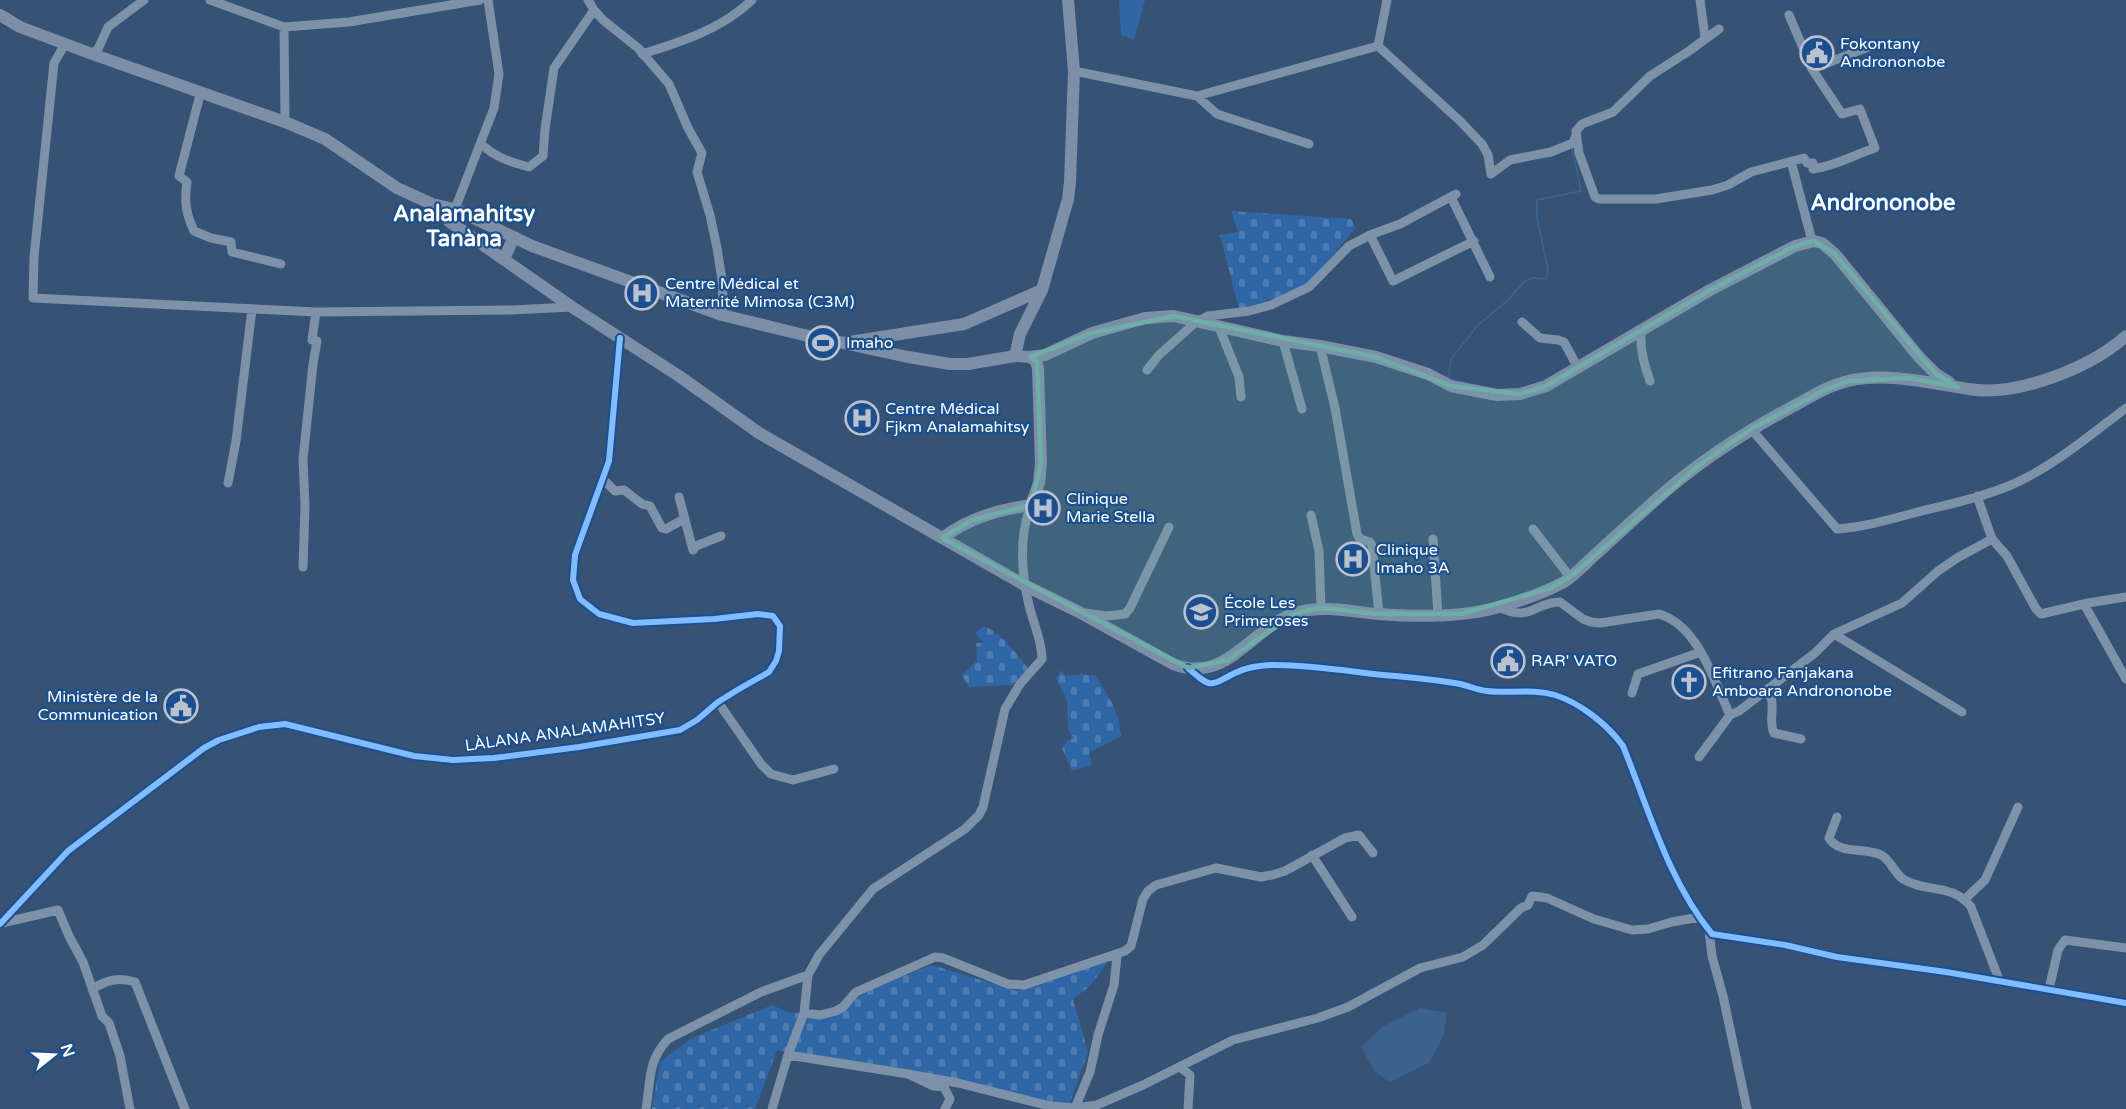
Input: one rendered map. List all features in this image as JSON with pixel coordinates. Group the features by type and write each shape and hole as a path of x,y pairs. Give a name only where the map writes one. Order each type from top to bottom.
{"main road":[{"path":"1015,356 1020,334 1042,290 1069,190 1074,71 1068,0"},
{"path":"0,15 20,27 201,91 325,139 397,189 432,204 455,209 532,246 722,315 872,351 950,364 968,364 1015,356 1030,357 1045,355 1092,333 1145,318 1174,316 1283,341 1320,346 1393,362 1428,374 1451,386 1497,395 1530,392 1578,368 1710,290 1795,246 1812,241 1822,243 1835,254 1919,357 1935,374 1958,387"},
{"path":"432,204 450,222 504,260 679,376 759,433 1026,586 1173,664 1188,668 1202,669 1228,660 1276,623 1296,613 1321,608 1379,614 1461,614 1498,607 1551,588 1570,577 1668,489 1751,429 1827,389 1848,381 1908,378 1972,390 1998,390 2046,379 2092,360 2126,336"},
{"path":"450,222 455,209"},
{"path":"478,241 486,224"},
{"path":"504,260 514,237"},
{"path":"843,343 964,324 1042,290"},
{"path":"942,538 958,526 972,520 1010,508 1031,505 1039,483 1041,464 1038,369 1036,361 1030,357"}],"street":[{"path":"92,54 98,49 108,27 144,0"},
{"path":"210,0 284,27 349,22 480,0"},
{"path":"455,209 494,108 499,74 488,0"},
{"path":"588,0 603,20 624,35 669,84 688,128 702,153 697,172 711,214 717,248 723,286 722,315"},
{"path":"642,54 693,38 741,11 752,0"},
{"path":"1378,46 1387,0"},
{"path":"1700,0 1705,38"},
{"path":"481,144 490,153 529,167 543,156 554,68 594,10"},
{"path":"1576,131 1579,153 1595,197 1599,199 1656,199 1712,190 1728,185 1751,172 1791,161 1804,158 1807,163 1813,163 1813,169 1829,167 1855,154 1875,148 1860,109 1842,114 1812,69 1789,15"},
{"path":"284,27 285,122"},
{"path":"1378,46 1482,144 1488,155 1491,174 1510,160 1551,152 1573,143 1576,131 1582,124 1613,111 1650,76 1719,29"},
{"path":"66,44 54,63 34,257 33,297 316,312 511,310 572,307"},
{"path":"1074,71 1197,96 1378,46"},
{"path":"1812,69 1871,46"},
{"path":"201,91 179,176 187,182 186,215 194,231 211,238 231,242 232,252 281,264"},
{"path":"1197,96 1217,114 1309,144"},
{"path":"1791,161 1812,241"},
{"path":"1147,370 1159,355 1196,322 1208,316 1249,311 1271,305 1309,287 1349,246 1400,224 1454,196 1490,277"},
{"path":"1370,235 1393,281 1474,241"},
{"path":"228,483 236,441 252,309"},
{"path":"303,567 305,517 303,459 317,341 312,340 316,312"},
{"path":"1522,322 1540,338 1564,342 1578,368"},
{"path":"1219,327 1239,377 1241,397"},
{"path":"1641,332 1643,364 1650,381"},
{"name":"LÀLANA ANALAMAHITSY","path":"1,924 68,851 204,748 259,727 285,724 414,756 453,760 494,758 680,730 697,720 718,702 769,672 779,651 780,626 773,615 633,623 598,614 580,599 573,580 575,555 609,461 620,338"},
{"path":"1283,341 1302,409"},
{"path":"1320,346 1335,408 1357,534 1360,539 1370,542 1372,546 1379,614"},
{"path":"1751,429 1837,529 1878,522 2013,484 2059,457 2126,408"},
{"path":"604,480 615,491 624,490 642,504 650,506 662,528 666,529 684,519"},
{"path":"1977,496 1992,539 2007,556 2041,614 2126,597"},
{"path":"679,497 693,550 696,546 721,536"},
{"path":"772,1109 788,1055 804,1013 808,975 819,955 873,890 965,829 979,814 986,798 992,760 1005,709 1020,684 1042,659 1041,646 1026,586 1023,528 1031,505"},
{"path":"1311,515 1318,551 1321,608"},
{"path":"1078,612 1106,616 1125,614 1169,527"},
{"path":"1533,529 1570,577"},
{"path":"1433,538 1438,615"},
{"path":"1699,757 1730,715 1739,711 1815,653 1834,634 1902,603 1938,571 1992,539"},
{"path":"1498,607 1519,614 1560,602 1583,619 1600,623 1659,615 1673,621 1697,643 1730,715"},
{"path":"2084,604 2126,679"},
{"path":"1834,634 1962,712"},
{"path":"1632,693 1638,674 1701,652"},
{"path":"1188,668 1201,680 1213,684 1250,668 1276,665 1434,680 1485,691 1531,691 1556,695 1595,718 1617,737 1623,746 1648,815 1700,917 1712,934 1725,938 1785,945 1837,957 1946,972 2126,1003"},
{"path":"1766,690 1772,702 1771,727 1774,733 1801,739"},
{"path":"718,702 761,764 771,774 793,780 834,769"},
{"path":"1965,899 1985,880 2018,807"},
{"path":"1837,817 1829,838 1833,844 1848,850 1882,855 1905,880 1923,886 1941,888 1965,899 1971,908 2000,982"},
{"path":"804,1013 820,1015 836,1011 843,1007 856,992 935,957 943,958 1014,986 1024,986 1117,956 1131,946 1143,898 1156,885 1216,868 1261,877 1272,875 1285,871 1345,838 1359,835 1372,853"},
{"path":"1312,855 1352,917"},
{"path":"788,1055 958,1083 1053,1108 1097,1105 1233,1040 1318,1018 1348,1007 1420,968 1462,957 1483,945 1521,908 1528,905 1532,896 1547,898 1594,919 1632,930 1648,929 1700,917"},
{"path":"1,924 58,910 84,962 102,1016 110,1023 120,1056 130,1109"},
{"path":"1709,930 1712,956 1724,996 1747,1109"},
{"path":"2049,989 2058,950 2065,940 2126,948"},
{"path":"1075,1108 1090,1072 1098,1035 1114,985 1117,956"},
{"path":"646,1109 649,1074 658,1050 669,1039 761,992 808,975"},
{"path":"92,989 107,980 123,978 135,982 185,1109"},
{"path":"1180,1067 1190,1075 1188,1109"},
{"path":"908,1074 933,1086 944,1087 950,1099 945,1109"}],"highlighted area":[{"path":"1814,241 1835,254 1936,374 1958,387 1908,378 1849,381 1827,389 1751,429 1701,464 1570,577 1551,588 1461,614 1379,614 1321,608 1296,613 1228,660 1188,668 942,538 972,520 1031,505 1041,464 1037,362 1030,357 1092,333 1174,316 1376,357 1451,386 1520,394 1546,386 1710,290 1795,246"}],"green space":[{"path":"1119,0 1145,0 1134,40 1121,35"},
{"path":"1231,211 1351,219 1356,227 1310,283 1276,298 1239,309 1220,235 1238,232"},
{"path":"984,626 1003,639 1028,668 1013,685 969,687 962,675 977,661 976,643 984,643 975,633"},
{"path":"1061,670 1065,676 1082,674 1096,676 1109,698 1120,726 1121,736 1089,753 1092,764 1072,771 1062,748 1068,740 1074,738 1068,729 1067,700 1056,679"},
{"path":"1109,960 1090,986 1073,999 1088,1052 1069,1105 1027,1101 777,1050 755,1109 652,1109 660,1062 690,1039 772,1005 788,1012 826,1016 878,986 932,965 1017,991"}],"shaded area":[{"path":"1420,1008 1447,1013 1444,1034 1429,1063 1389,1082 1374,1071 1361,1046 1384,1026"}],"waterway":[{"path":"1448,380 1451,359 1477,326 1508,300 1524,282 1532,278 1546,279 1548,269 1537,218 1537,200 1581,191 1572,148"}],"cycle path":[{"path":"0,924 68,851 204,748 219,740 259,727 285,724 414,756 453,760 494,758 680,730 697,720 718,702 769,672 779,651 780,626 773,616 758,614 714,619 633,623 599,614 580,599 573,580 575,555 609,461 620,338"},
{"path":"1188,668 1211,683 1249,668 1287,665 1439,681 1487,691 1538,692 1555,695 1574,703 1592,715 1623,746 1671,868 1683,891 1712,934 1785,945 1837,957 1946,972 2126,1003"}],"place":[{"name":"Fokontany Andrononobe","path":"1817,53"},
{"name":"Centre Médical et Maternité Mimosa (C3M)","path":"642,293"},
{"name":"Imaho","path":"823,343"},
{"name":"Centre Médical Fjkm Analamahitsy","path":"862,418"},
{"name":"Clinique Marie Stella","path":"1043,508"},
{"name":"Clinique Imaho 3A","path":"1353,559"},
{"name":"École Les Primeroses","path":"1201,612"},
{"name":"RAR' VATO","path":"1508,661"},
{"name":"Efitrano Fanjakana Amboara Andrononobe","path":"1689,682"},
{"name":"Ministère de la Communication","path":"181,706"}],"district":[{"name":"Andrononobe","path":"1883,203"},
{"name":"Analamahitsy Tanàna","path":"464,226"}]}
